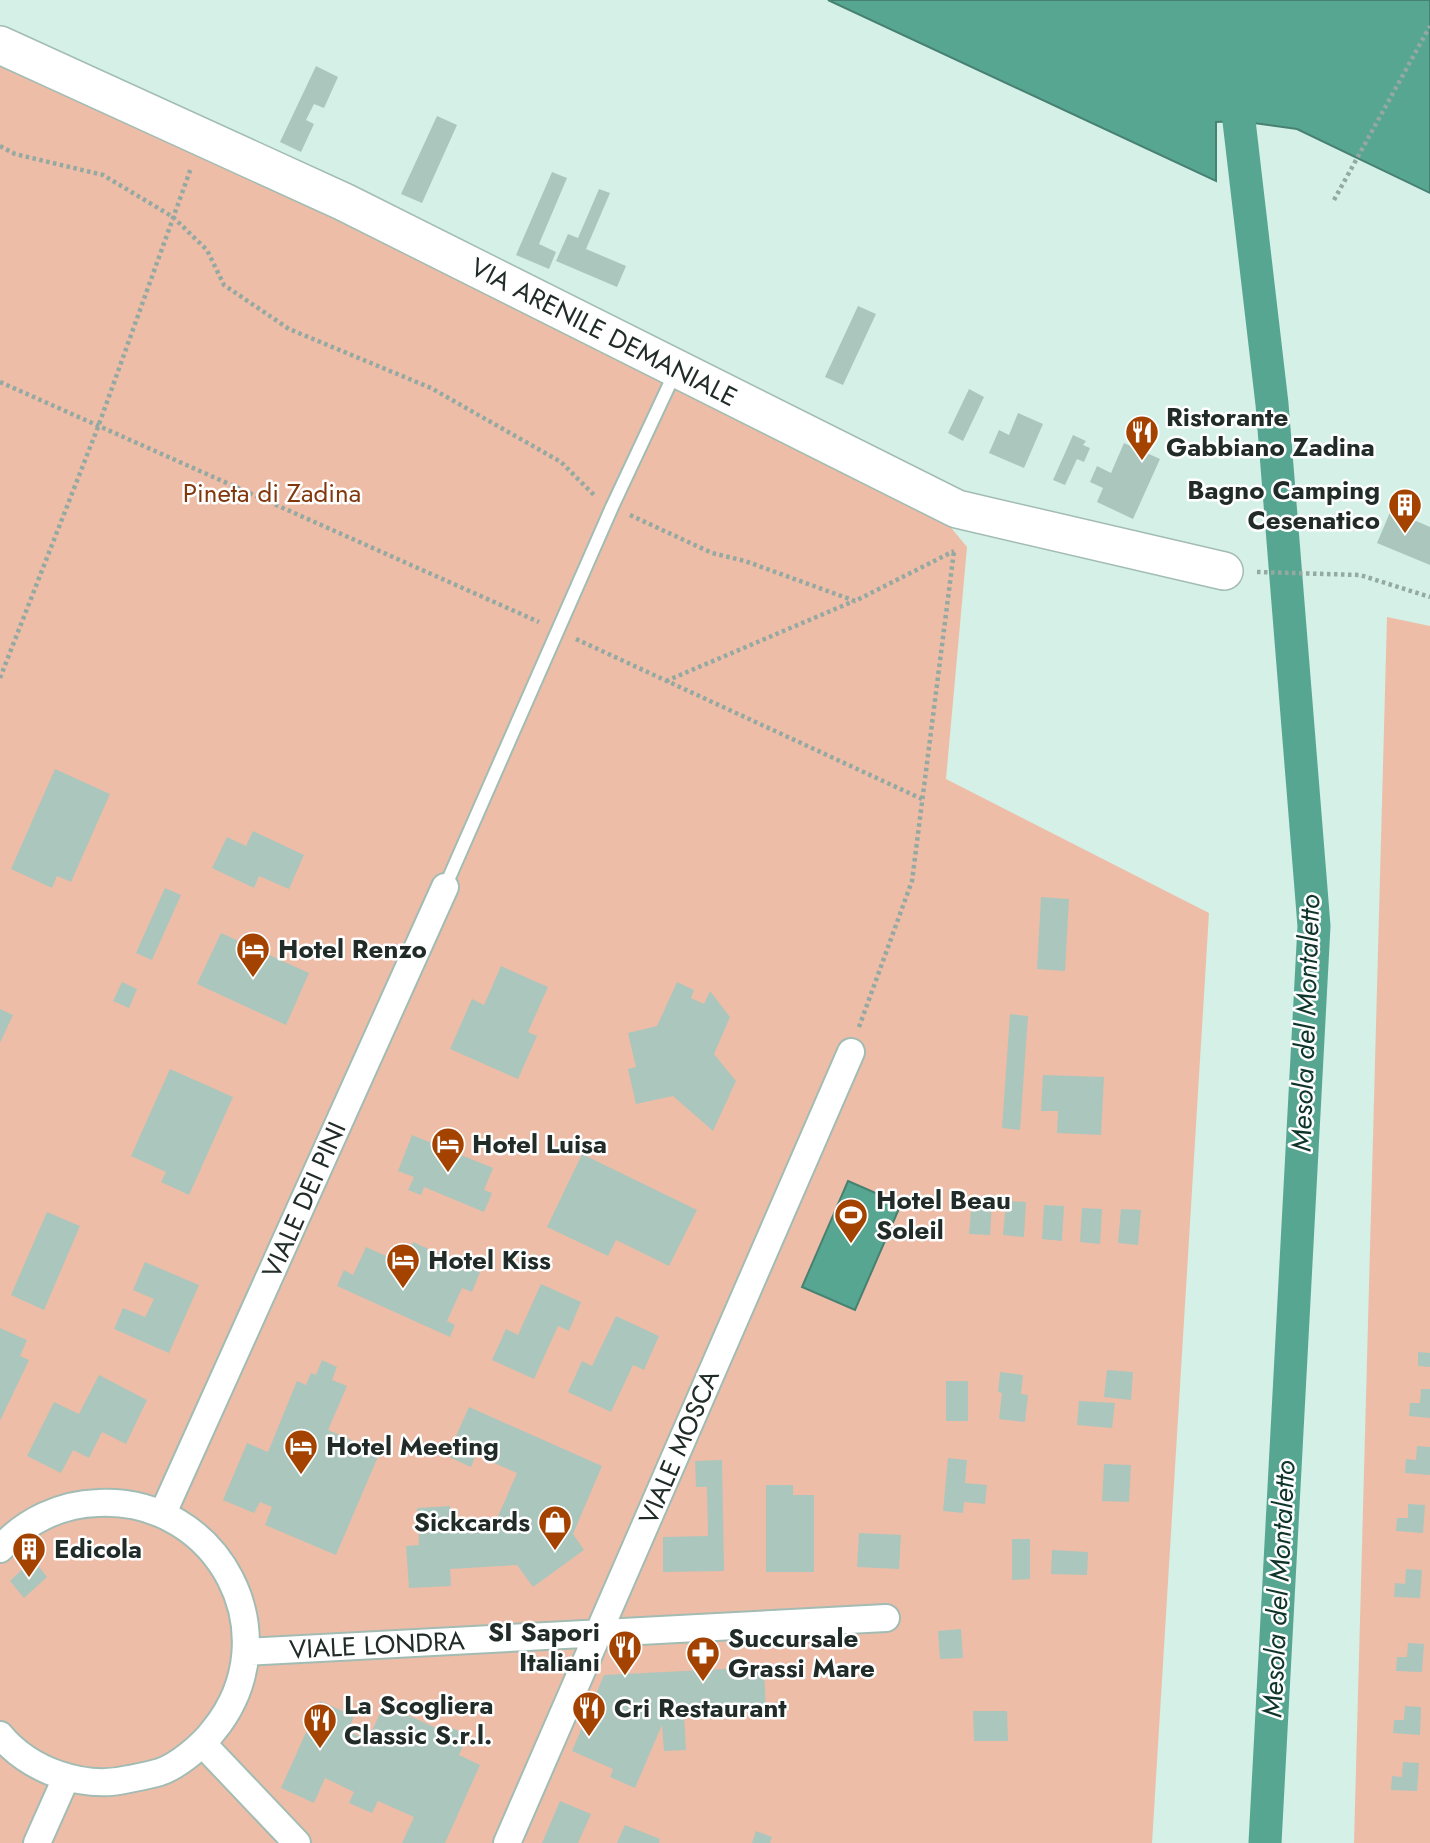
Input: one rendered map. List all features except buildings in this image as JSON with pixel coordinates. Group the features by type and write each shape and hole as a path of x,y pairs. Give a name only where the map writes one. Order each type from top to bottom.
{"street":[{"name":"VIA ARENILE DEMANIALE","path":"0,45 344,202 957,509 1224,571"},
{"name":"VIALE DEI PINI","path":"163,1513 445,887"},
{"name":"VIALE MOSCA","path":"507,1843 851,1052"},
{"path":"0,1735 35,1765 66,1778 115,1783 163,1771 203,1744 225,1717 240,1686 247,1652 243,1609 227,1569 199,1536 163,1513 121,1502 77,1504 36,1519 1,1546"},
{"name":"VIALE LONDRA","path":"247,1652 886,1618"},
{"path":"203,1744 297,1843"},
{"path":"37,1843 66,1778"}],"lane":[{"path":"445,887 612,507 672,379"}],"path":[{"path":"1334,200 1430,26"},
{"path":"0,146 15,154 103,175 173,217 207,250 224,285 289,329 431,388 561,462 592,494 612,507 712,553 745,561 855,601"},
{"path":"0,678 98,427 195,156"},
{"path":"0,382 558,631 922,799"},
{"path":"851,1052 912,881 957,541"},
{"path":"666,681 855,601 954,551"},
{"path":"1224,571 1360,575 1430,597"}],"green space":[{"name":"Pineta di Zadina","path":"0,55 943,518 967,547 946,779 1209,913 1152,1843 0,1843"},
{"path":"1387,617 1430,626 1430,1843 1354,1843"}],"shaded area":[{"path":"828,0 1430,0 1430,193 1297,129 1239,121 1216,122 1216,181"},
{"name":"Hotel Beau Soleil","path":"848,1181 901,1204 855,1310 802,1287"}],"waterway":[{"name":"Mesola del Montaletto","path":"1239,121 1272,404 1314,926 1265,1843"}],"place":[{"name":"Ristorante Gabbiano Zadina","path":"1142,462"},
{"name":"Bagno Camping Cesenatico","path":"1405,535"},
{"name":"Hotel Renzo","path":"253,979"},
{"name":"Hotel Luisa","path":"448,1174"},
{"name":"Hotel Beau Soleil","path":"851,1245"},
{"name":"Hotel Kiss","path":"403,1290"},
{"name":"Hotel Meeting","path":"301,1476"},
{"name":"Sickcards","path":"555,1552"},
{"name":"Edicola","path":"29,1579"},
{"name":"SI Sapori Italiani","path":"625,1677"},
{"name":"Succursale Grassi Mare","path":"703,1683"},
{"name":"Cri Restaurant","path":"589,1738"},
{"name":"La Scogliera Classic S.r.l.","path":"320,1750"}]}
